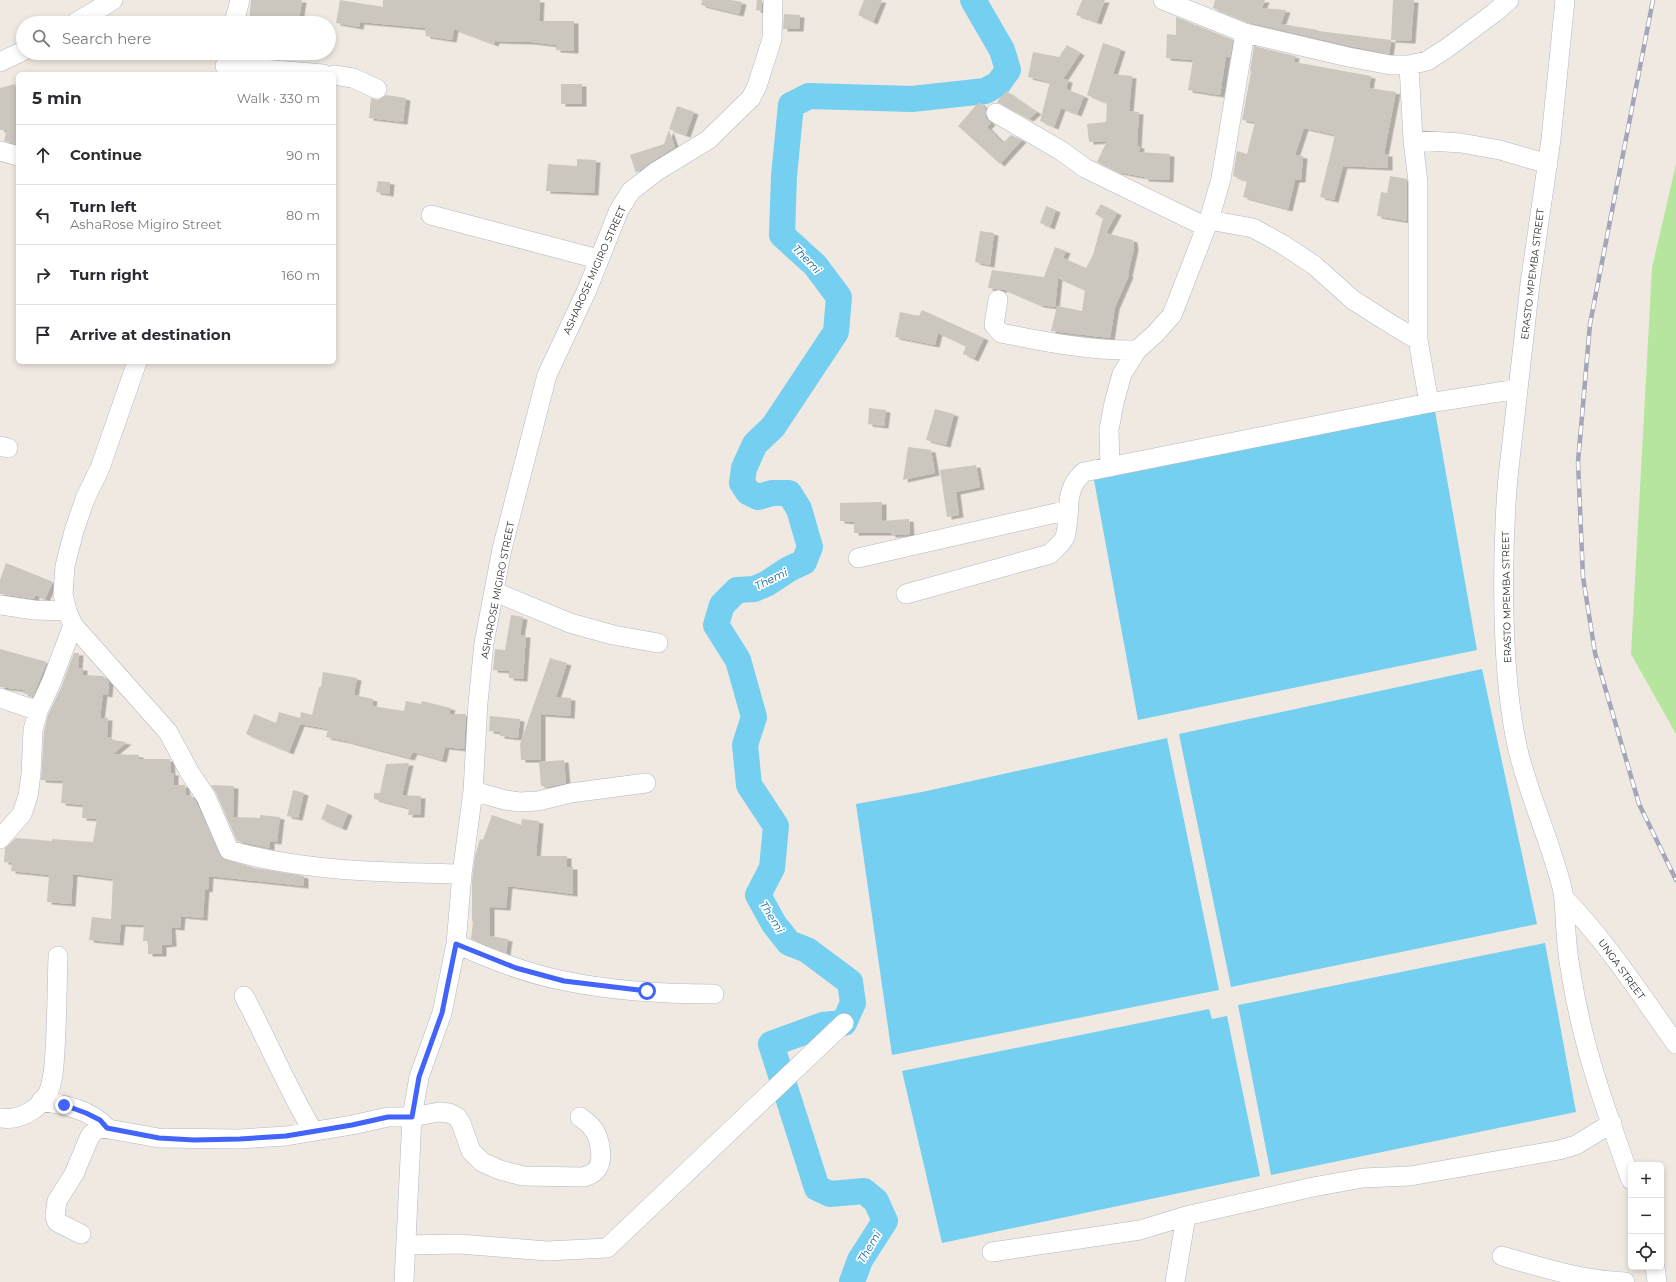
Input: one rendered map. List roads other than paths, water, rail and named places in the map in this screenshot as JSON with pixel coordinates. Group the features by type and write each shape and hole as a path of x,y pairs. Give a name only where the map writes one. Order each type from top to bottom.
{"street":[{"path":"87,16 113,0"},
{"path":"236,16 240,0"},
{"name":"ASHAROSE MIGIRO STREET","path":"404,1282 412,1117 419,1077 442,1013 456,944 462,874 473,791 478,703 484,643 495,592 502,549 547,375 587,290 618,210 631,191 657,171 708,140 751,98 757,86 772,38 773,0"},
{"path":"1162,0 1245,33 1348,58 1409,65 1427,61 1447,48 1509,0"},
{"name":"ERASTO MPEMBA STREET","path":"1565,0 1548,164 1531,277 1505,505 1504,610 1509,696 1519,754 1553,857 1564,898 1568,954 1577,1005 1594,1076 1628,1171"},
{"path":"1110,466 1110,430 1114,403 1122,374 1137,350 1155,334 1172,315 1207,224 1221,179 1245,33"},
{"path":"0,62 16,54"},
{"path":"226,64 304,72"},
{"path":"1409,65 1418,197 1418,340 1429,403"},
{"path":"336,75 353,78 377,89"},
{"path":"996,113 1060,150 1085,168 1207,224 1253,228 1282,244 1314,265 1354,300 1418,340"},
{"path":"1413,140 1461,143 1500,150 1548,164"},
{"path":"0,151 16,155"},
{"path":"431,216 598,260"},
{"path":"998,300 994,325 1001,333 1071,346 1137,350"},
{"path":"136,364 100,468 85,499 74,531 65,566 63,594 70,618 168,732 206,797 229,850 272,860 316,867 388,872 462,874"},
{"path":"906,594 1050,554 1064,539 1073,484 1084,472 1429,403 1518,388"},
{"path":"858,558 1069,510"},
{"path":"495,592 570,623 613,635 658,642"},
{"path":"0,605 34,610 70,618"},
{"path":"0,839 22,814 28,796 31,774 33,730 38,711 51,683 70,618"},
{"path":"0,698 38,711"},
{"path":"473,791 505,800 538,802 571,793 646,784"},
{"name":"UNGA STREET","path":"1564,898 1607,947 1676,1044"},
{"path":"456,944 516,968 564,981 647,991 714,994"},
{"path":"0,1118 8,1119 29,1114 48,1093 53,1074 58,956"},
{"path":"244,996 273,1051 295,1101 313,1130"},
{"path":"407,1244 459,1244 547,1251 606,1248 844,1023"},
{"path":"41,1101 64,1105 86,1113 100,1120 107,1128"},
{"path":"81,1234 64,1227 57,1222 55,1216 56,1207 58,1200 74,1174 90,1136 96,1130 107,1128 159,1138 194,1140 279,1136 352,1125 388,1117 412,1117 439,1112 449,1113 457,1117 461,1122 471,1151 482,1162 500,1170 522,1176 584,1177 592,1174 598,1168 600,1156 599,1140 594,1129 580,1117"},
{"path":"992,1252 1140,1230 1186,1216 1313,1187 1363,1178 1410,1176 1559,1150 1576,1145 1612,1124"},
{"path":"1175,1282 1186,1216"},
{"path":"1502,1256 1565,1274 1603,1281 1625,1282"},
{"path":"1655,1270 1657,1282"}],"water":[{"path":"1435,411 1477,650 1138,720 1094,480"},
{"path":"1482,669 1537,924 1231,987 1179,734"},
{"path":"1167,738 1219,990 892,1055 856,804 922,792"},
{"path":"1545,943 1576,1112 1271,1175 1238,1005"},
{"path":"1209,1009 1212,1019 1227,1016 1260,1176 942,1243 902,1071"}],"waterway":[{"name":"Themi","path":"852,1282 860,1260 885,1221 876,1201 864,1191 830,1194 817,1188 771,1044 823,1025 844,1023 853,1003 850,982 807,950 789,943 774,924 758,895 772,868 776,826 749,785 745,745 754,717 738,660 716,625 722,605 737,590 754,589 766,584 789,569 804,562 810,547 799,509 789,493 772,493 758,497 748,492 742,483 744,468 755,444 773,427 836,332 839,297 815,265 782,235 784,176 791,105 809,96 912,99 985,91 998,84 1008,70 1002,50 973,0"}],"railway":[{"path":"1653,0 1590,324 1578,462 1583,577 1595,653 1639,804 1676,880"}]}
